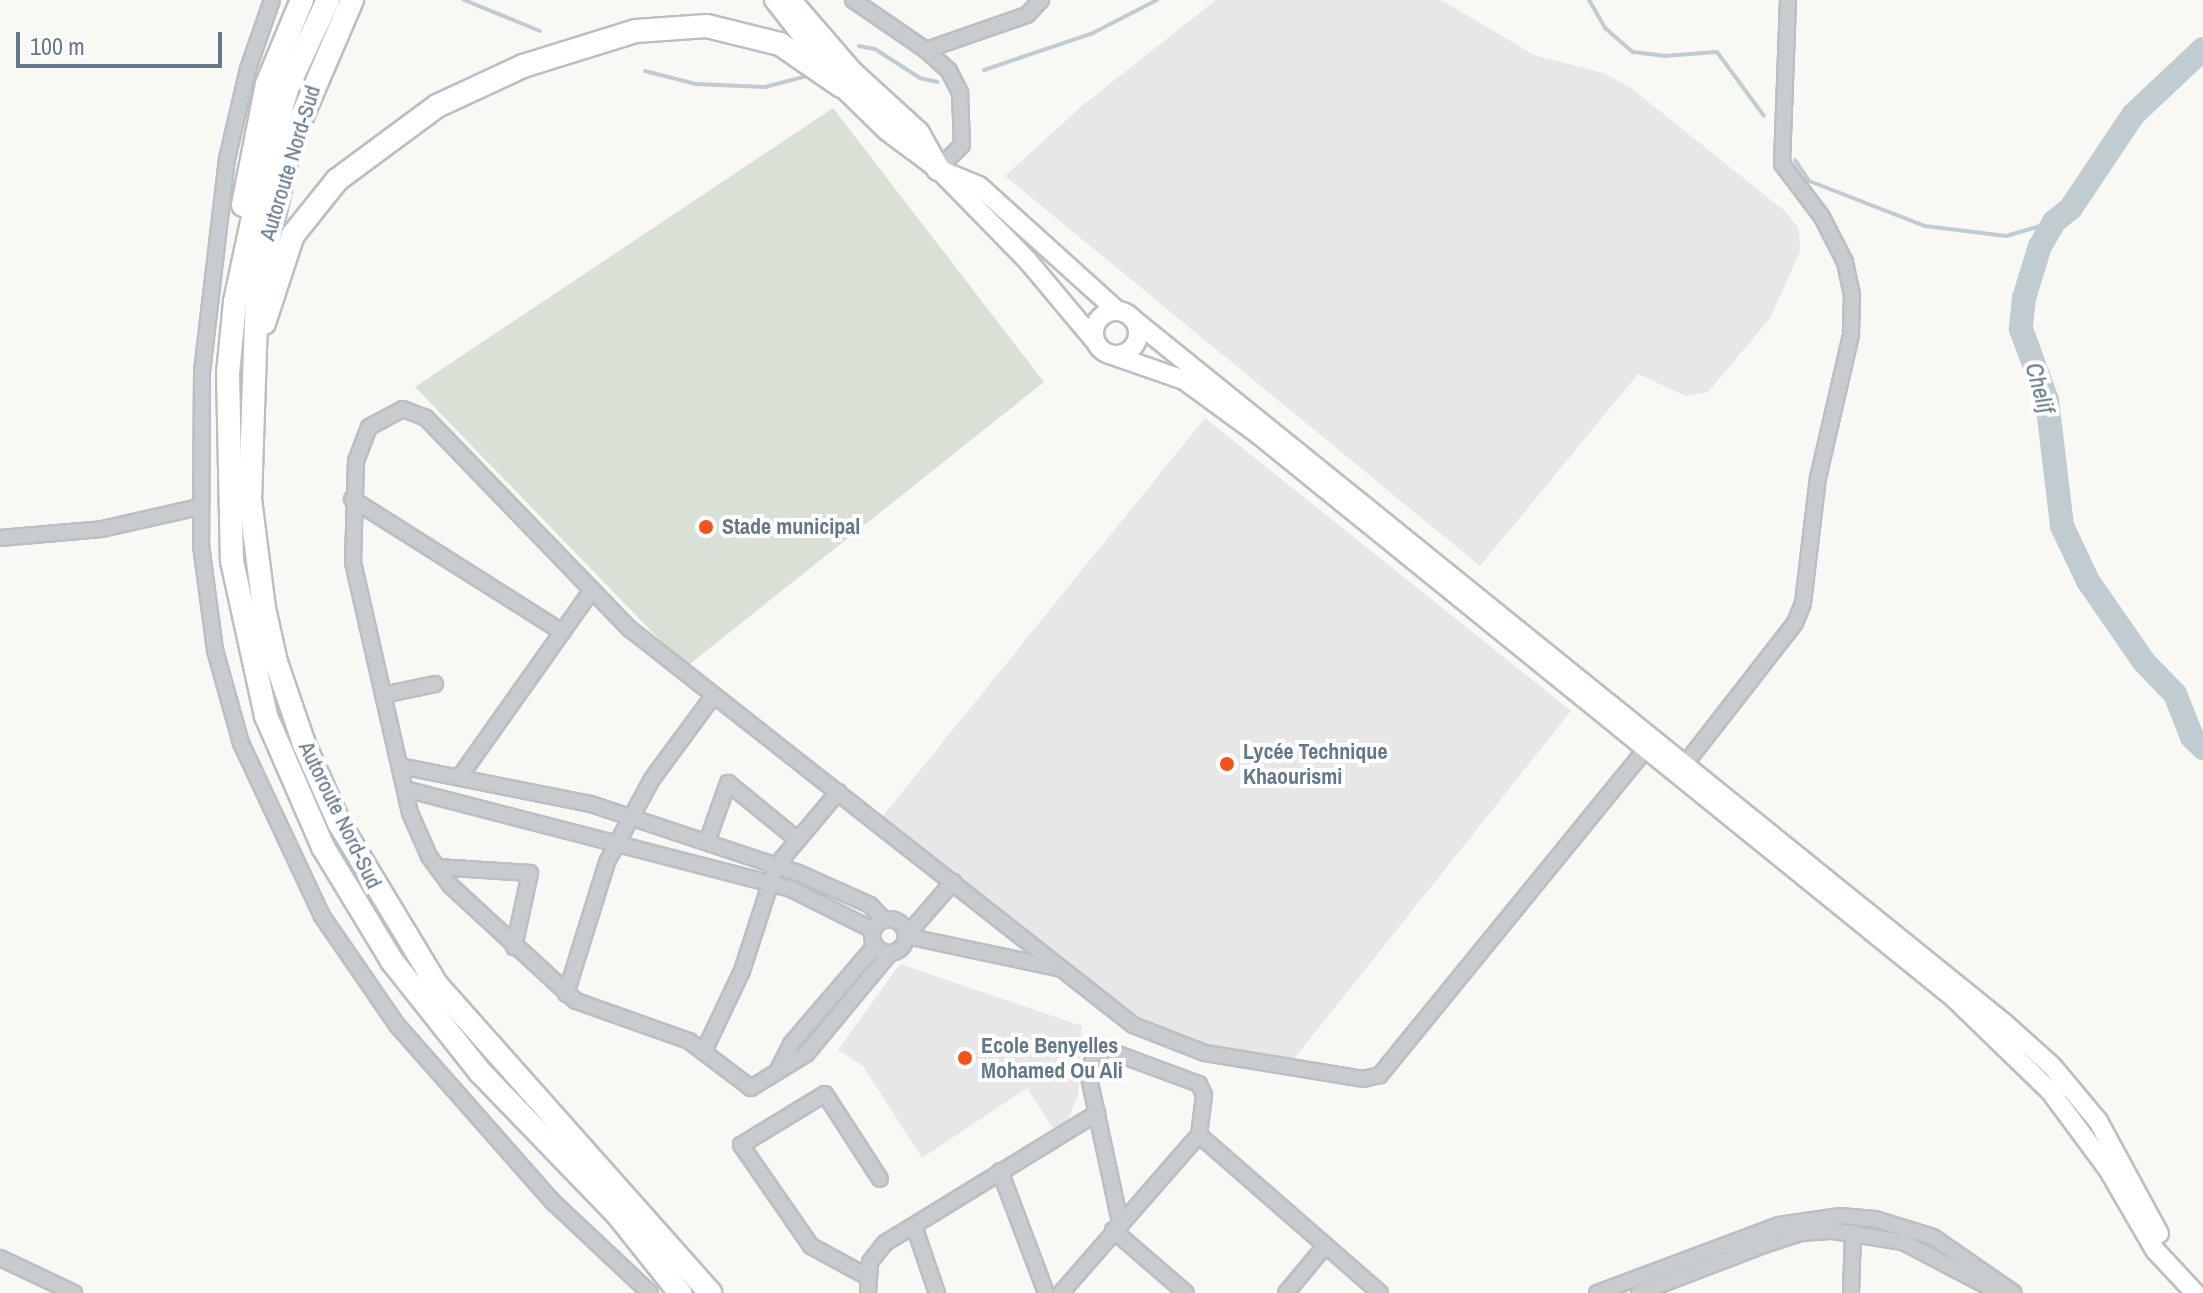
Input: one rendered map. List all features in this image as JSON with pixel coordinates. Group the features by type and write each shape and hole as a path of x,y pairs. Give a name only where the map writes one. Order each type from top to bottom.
{"highway":[{"path":"244,262 248,164 267,84 302,0"},
{"name":"Autoroute Nord-Sud","path":"328,0 288,86 263,170 244,262 228,373 232,561 266,716 290,778 361,911 430,1012 480,1072 618,1215 680,1293"},
{"name":"Autoroute Nord-Sud","path":"352,0 290,145 264,247 253,356 250,499 264,608 289,703 339,823 436,984 710,1293"},
{"path":"789,0 852,73 918,133 938,169"},
{"path":"253,356 285,255 314,204 386,138 481,84 609,38 669,26 707,26 780,44 841,86"}],"main road":[{"path":"774,0 841,86 887,131 938,169 1028,261 1102,351 1165,372 1210,397 1651,743 1686,763 2052,1066 2098,1121 2164,1242 2167,1259"},
{"path":"938,169 979,186 1116,310 1134,320 1651,743 1954,998 2010,1050 2083,1133 2155,1250 2167,1259 2195,1293"},
{"path":"1094,340 1098,319 1116,310"},
{"path":"1115,356 1129,352 1137,341 1134,320"}],"street":[{"path":"272,0 248,69 214,240 202,372 199,507 215,650 241,743 322,916 369,988 438,1075 553,1202 650,1293"},
{"path":"853,0 926,50 949,71 964,108 962,145 938,169"},
{"path":"926,50 1027,15 1041,0"},
{"path":"1686,763 1799,613 1818,478 1851,335 1852,295 1845,262 1822,217 1782,164 1788,0"},
{"path":"953,882 906,936 900,949 890,953 806,1054 758,1086 743,1086 704,1051 566,994 514,947 437,867 417,832 353,562 352,499 356,461 369,427 393,411 415,411 630,629 953,882 1065,970 1133,1025 1175,1045 1374,1078 1651,743"},
{"path":"352,499 562,632"},
{"path":"0,538 102,529 199,507"},
{"path":"461,775 592,590"},
{"path":"383,695 435,684"},
{"path":"566,994 618,840 630,816 714,695"},
{"path":"400,766 461,775 630,816 776,866 870,905 884,920 900,923 906,936"},
{"path":"707,842 728,783 798,840"},
{"path":"405,789 618,840 768,883 873,930"},
{"path":"704,1051 742,971 776,866 838,792"},
{"path":"437,867 530,873 514,947"},
{"path":"873,930 884,920"},
{"path":"777,1072 791,1044 875,946 873,930"},
{"path":"906,936 1065,970"},
{"path":"875,946 890,953"},
{"path":"1061,1293 1117,1226 1199,1135 1204,1095 1199,1084 1107,1050 1093,1059 1088,1073 1117,1226 1186,1293"},
{"path":"868,1277 811,1246 741,1145 825,1094 880,1179"},
{"path":"868,1293 870,1262 885,1243 1097,1113"},
{"path":"1199,1135 1380,1293"},
{"path":"1000,1171 1046,1293"},
{"path":"1597,1293 1779,1225 1840,1216 1875,1219 1933,1237 2014,1293"},
{"path":"914,1226 937,1293"},
{"path":"1639,1293 1802,1233 1853,1232 1933,1254 2000,1293"},
{"path":"1851,1293 1853,1232"},
{"path":"1286,1293 1326,1245"},
{"path":"0,1258 74,1293"}],"shaded area":[{"path":"1216,0 1441,0 1534,55 1603,73 1631,88 1786,212 1799,229 1800,252 1770,318 1708,392 1686,396 1638,374 1480,566 1005,176 1083,105"},
{"name":"Stade municipal","path":"833,108 1044,382 686,667 415,387"},
{"name":"Lycée Technique Khaourismi","path":"1205,418 1571,711 1293,1060 1153,1036 883,816"},
{"name":"Ecole Benyelles Mohamed Ou Ali","path":"900,964 1082,1026 1078,1094 1068,1121 1054,1130 1027,1088 922,1158 863,1066 838,1050"}],"waterway":[{"path":"464,0 540,31"},
{"path":"984,70 1093,33 1157,0"},
{"path":"1589,0 1605,28 1633,52 1664,56 1717,52 1764,116"},
{"path":"859,46 875,49 920,78 938,82"},
{"name":"Chelif","path":"2203,49 2133,115 2071,208 2054,222 2040,246 2024,298 2021,329 2047,400 2062,526 2088,581 2144,662 2175,694 2192,737 2203,748"},
{"path":"645,71 696,84 765,87 811,75"},
{"path":"1795,160 1809,181 1925,226 2006,236 2054,222"}],"place":[{"name":"Stade municipal","path":"706,527"},
{"name":"Lycée Technique Khaourismi","path":"1227,764"},
{"name":"Ecole Benyelles Mohamed Ou Ali","path":"965,1058"}]}
